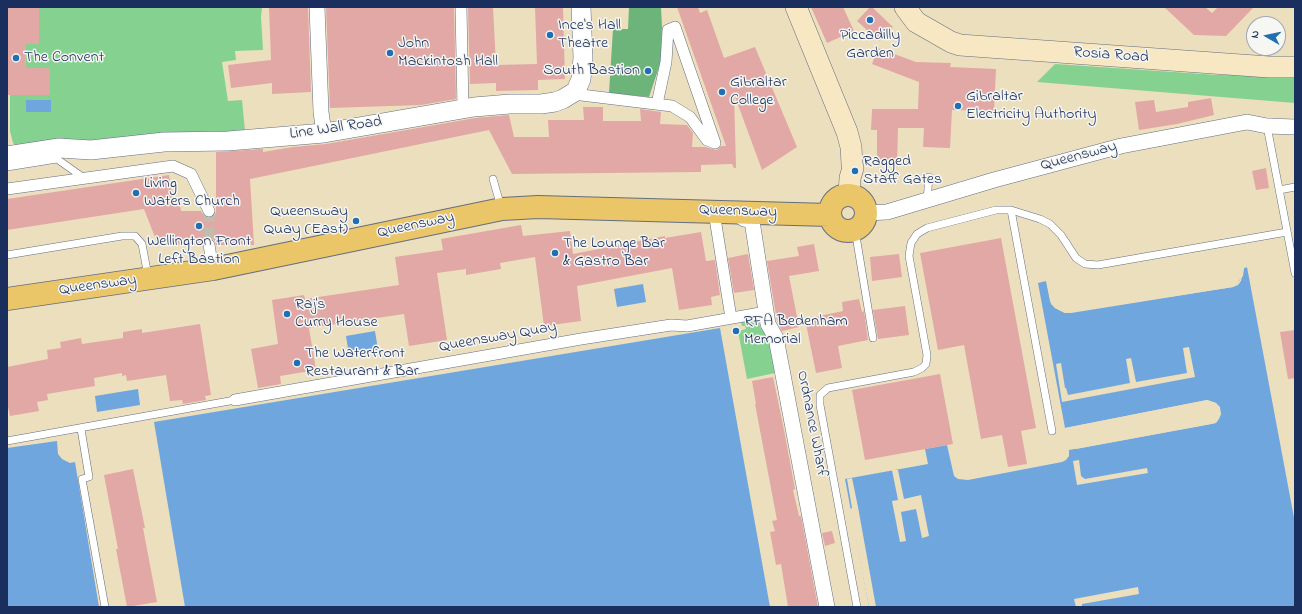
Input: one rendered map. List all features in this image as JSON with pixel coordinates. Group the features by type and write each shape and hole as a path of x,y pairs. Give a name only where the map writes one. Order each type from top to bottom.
{"main road":[{"path":"796,7 847,132 851,147 853,168 850,178 849,194"},
{"name":"Rosia Road","path":"905,7 916,22 951,42 960,45 1269,67 1295,67"},
{"path":"921,7 931,30"},
{"path":"849,194 860,198 864,202 861,222 844,231 839,229 830,215 833,203 842,195 849,194"},
{"name":"Queensway","path":"7,299 213,269 502,209 538,207 830,215"}],"street":[{"path":"317,7 321,112 324,134"},
{"path":"461,7 463,109"},
{"path":"573,94 579,87 582,73 581,7"},
{"path":"573,94 672,106 690,117 707,140 715,143 674,27 668,30 666,62 657,104"},
{"name":"Line Wall Road","path":"7,161 59,148 91,150 164,142 228,141 324,134 463,109 510,104 548,103 563,99 573,94"},
{"name":"Queensway","path":"861,222 887,212 994,180 1121,146 1247,122 1267,126 1295,127"},
{"path":"7,189 174,166 191,174 209,211"},
{"path":"714,212 731,318"},
{"name":"Ordnance Wharf","path":"736,213 744,219 752,221 768,324 776,338 827,607"},
{"path":"209,245 213,269"},
{"name":"Queensway Quay","path":"235,400 588,338 671,325 687,326 766,312"}],"lane":[{"path":"1267,126 1295,274"},
{"path":"7,161 57,158 84,178"},
{"path":"927,200 929,177"},
{"path":"493,179 502,209"},
{"path":"1279,190 1295,187"},
{"path":"857,607 820,405 820,396 823,392 833,387 914,372 926,364 927,355 909,256 914,238 917,234 927,228 996,210 1011,210 1035,217 1050,224 1061,235 1076,258 1085,264 1098,265 1287,232"},
{"path":"1011,210 1052,431"},
{"path":"861,222 873,338"},
{"path":"7,255 122,236 135,236 142,244 148,278"},
{"path":"7,441 81,429 235,400"},
{"path":"81,429 89,477 82,479 105,607"}],"green space":[{"path":"39,7 262,7 261,17 263,50 235,51 236,60 222,62 228,101 242,100 245,131 84,143 61,138 18,147 13,143 10,131 10,95 50,95 26,68 25,44 39,43"},
{"path":"629,7 661,7 661,61 649,97 609,93 613,29 628,29"},
{"path":"1055,64 1218,75 1295,76 1295,103 1037,82"},
{"path":"759,319 760,327 768,337 775,373 747,379 738,331 746,329 745,326 742,326 741,322"}],"water":[{"path":"26,100 51,100 51,112 26,112"},
{"path":"1247,267 1295,523 1295,607 869,607 845,479 928,464 925,449 947,445 954,476 958,479 968,480 1062,462 1069,456 1069,450 1215,423 1221,414 1216,403 1207,400 1065,428 1038,283 1046,281 1050,301 1055,308 1065,313 1233,287 1243,276 1244,268"},
{"path":"643,284 646,302 617,307 614,289"},
{"path":"720,328 770,607 185,607 154,422"},
{"path":"375,331 378,350 349,355 346,336"},
{"path":"138,389 140,405 97,412 95,396"},
{"path":"57,441 58,454 62,459 70,463 75,462 99,607 7,607 7,448"}],"pier":[{"path":"1247,265 1247,267 1244,268 1241,281 1238,285 1233,287 1071,313 1065,313 1055,308 1051,304 1046,279 1048,281 1053,303 1065,311 1071,311 1233,285 1240,280 1242,267"},
{"path":"1189,347 1195,377 1062,402 1056,364 1061,363 1065,388 1068,395 1130,383 1126,359 1131,358 1136,382 1187,373 1183,348"},
{"path":"1207,400 1216,403 1220,407 1221,414 1216,423 1076,449 1076,447 1214,421 1219,414 1218,408 1215,405 1207,403 1065,430 1065,428"},
{"path":"1079,460 1081,476 1085,479 1147,468 1148,473 1077,485 1073,461"},
{"path":"892,470 898,470 904,499 921,495 929,536 922,538 916,509 901,512 906,541 900,542 892,501 898,500"},
{"path":"852,478 876,607 869,607 850,509 852,508 847,479"},
{"path":"1138,587 1139,594 1082,604 1082,607 1076,607 1074,599"}],"building":[{"name":"The Convent","path":"7,7 39,7 39,44 25,44 26,68 50,68 50,95 7,95"},
{"path":"269,7 308,7 311,92 272,94 272,83 231,88 228,65 271,60"},
{"name":"John Mackintosh Hall","path":"326,7 454,7 456,99 421,105 330,108"},
{"path":"468,7 493,7 496,65 537,64 535,7 563,7 565,79 538,80 538,90 496,91 496,83 470,84"},
{"path":"677,7 698,7 700,13 707,10 724,58 755,47 797,147 762,170 734,94 736,168 734,168 732,164 701,165 701,172 512,174 489,130 250,179 254,245 216,245 214,240 208,238 204,240 202,245 158,245 144,209 7,230 7,199 169,175 174,206 180,205 181,211 201,211 205,217 212,217 215,215 216,211 216,152 263,149 263,152 326,144 475,118 509,115 514,137 549,137 548,120 584,120 583,107 603,107 603,121 641,121 640,109 661,112 660,124 687,125 693,133 692,147 705,147 717,150 721,146 726,146"},
{"path":"811,7 843,7 854,31 827,43"},
{"path":"870,7 872,7 893,27 879,41 857,21"},
{"path":"1164,7 1205,7 1212,13 1218,7 1254,7 1226,36 1194,35"},
{"path":"878,48 916,62 951,63 950,67 996,69 994,111 952,110 950,148 923,147 924,128 898,128 897,166 877,165 877,130 871,130 872,109 918,109 919,82 872,64"},
{"path":"1211,98 1214,115 1177,124 1139,130 1135,102 1154,100 1156,112 1188,107 1188,102"},
{"path":"1266,168 1269,188 1256,190 1252,171"},
{"path":"521,225 523,236 570,231 573,254 665,236 665,238 701,232 706,261 715,260 720,295 711,297 712,305 679,310 672,268 577,286 581,321 544,326 535,257 500,263 501,269 466,275 466,269 437,273 447,340 409,346 404,314 309,328 316,370 280,376 281,384 258,388 251,349 278,344 272,300 304,295 305,299 399,285 395,257 443,250 441,239"},
{"path":"1001,238 1036,428 1021,431 1027,464 1008,467 1002,435 981,439 964,345 938,350 920,253"},
{"path":"814,244 819,271 789,276 799,327 782,331 777,321 767,261 799,256 797,247"},
{"path":"748,254 754,290 734,293 728,258"},
{"path":"899,254 902,277 872,281 870,257"},
{"path":"859,299 862,312 864,311 868,340 838,346 842,368 816,373 805,319 843,311 842,302"},
{"path":"905,306 909,335 878,339 873,310"},
{"path":"200,324 211,395 205,396 206,400 183,404 182,400 170,401 166,375 127,381 126,375 122,376 122,373 94,378 95,386 47,394 48,400 37,402 39,411 10,416 7,402 7,367 48,359 47,350 61,348 60,342 81,338 82,344 123,338 123,332 142,329 142,333"},
{"path":"1295,330 1295,378 1288,379 1280,332"},
{"path":"940,374 953,444 865,460 852,390"},
{"path":"773,377 795,489 793,490 799,516 801,516 818,607 788,607 781,564 776,565 770,532 775,531 772,521 777,520 752,381"},
{"path":"133,469 145,528 143,528 157,602 127,607 104,475"},
{"path":"832,531 835,543 825,546 822,533"}],"tunnel":[{"path":"209,211 209,245"}],"place":[{"name":"Piccadilly Garden","path":"870,20"},
{"name":"Ince's Hall Theatre","path":"550,35"},
{"name":"John Mackintosh Hall","path":"390,53"},
{"name":"The Convent","path":"16,58"},
{"name":"South Bastion","path":"648,71"},
{"name":"Gibraltar College","path":"722,92"},
{"name":"Gibraltar Electricity Authority","path":"958,106"},
{"name":"Ragged Staff Gates","path":"855,171"},
{"name":"Living Waters Church","path":"136,193"},
{"name":"Queensway Quay (East)","path":"356,221"},
{"name":"Wellington Front Left Bastion","path":"199,226"},
{"name":"The Lounge Bar & Gastro Bar","path":"555,253"},
{"name":"Raj's Curry House","path":"287,314"},
{"name":"RFA Bedenham Memorial","path":"736,331"},
{"name":"The Waterfront Restaurant & Bar","path":"297,363"}]}
